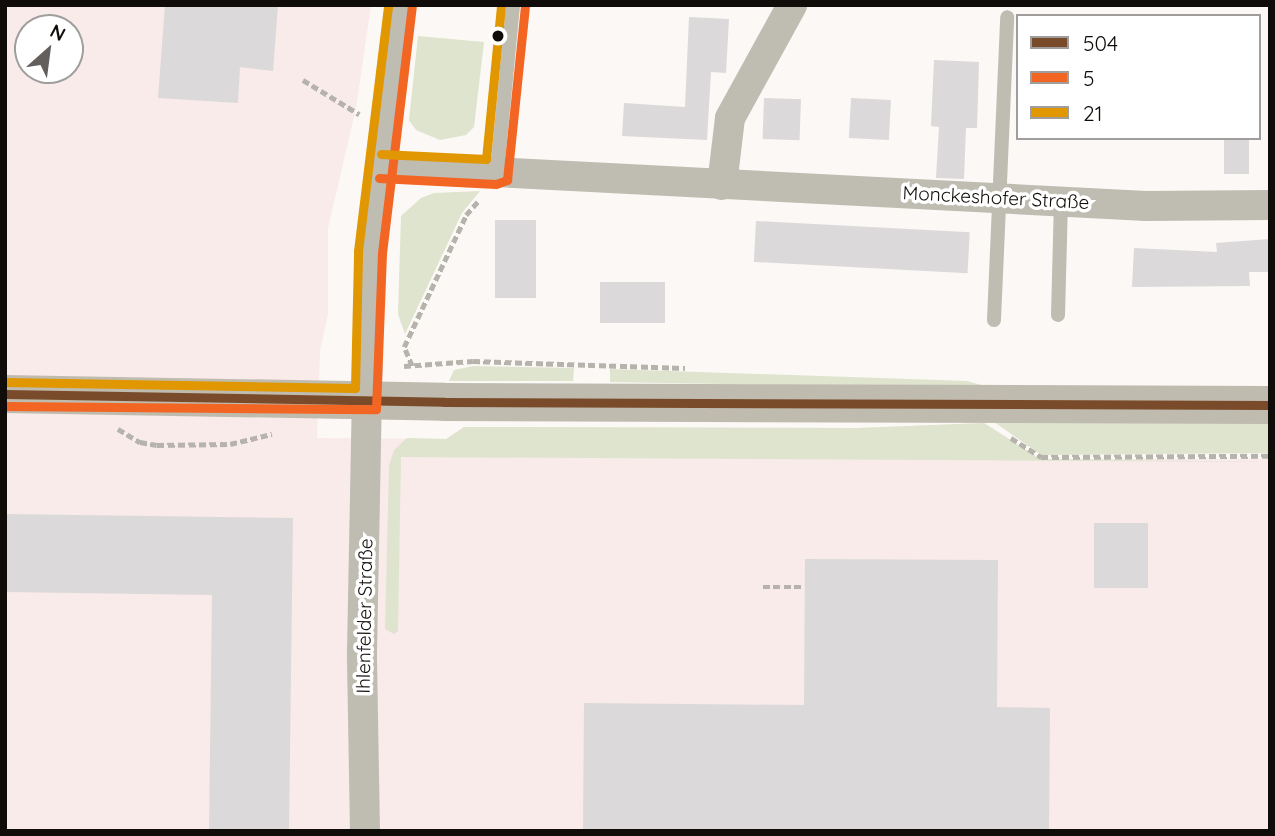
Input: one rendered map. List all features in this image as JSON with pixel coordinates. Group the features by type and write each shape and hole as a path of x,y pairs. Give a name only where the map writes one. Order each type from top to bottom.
{"main road":[{"path":"5,394 367,384 1270,405"}],"street":[{"name":"Ihlenfelder Straße","path":"365,831 370,252 400,5"},
{"path":"722,185 730,118 792,5"},
{"name":"Monckeshofer Straße","path":"380,166 493,183 722,185 1238,208 1270,205"}],"lane":[{"path":"493,183 513,5"},
{"path":"994,320 997,198 1007,17"},
{"path":"1058,315 1061,201"}],"path":[{"path":"303,80 348,110 387,119"},
{"path":"412,366 404,347 466,215 493,183"},
{"path":"367,384 412,366 473,361"},
{"path":"763,586 805,587"}],"shaded area":[{"path":"5,5 371,5 356,108 328,228 328,314 320,351 317,438 446,439 464,427 858,428 984,423 1040,459 1270,459 1270,831 5,831"}],"green space":[{"path":"418,36 484,42 474,127 466,135 440,140 416,130 409,120"},
{"path":"480,191 462,213 405,334 398,314 401,216 421,198 434,193"},
{"path":"473,366 574,368 573,381 449,381 454,370"},
{"path":"610,369 967,381 996,389 610,382"},
{"path":"1270,416 1270,453 1041,455 990,419"},
{"path":"984,423 1040,459 1270,462 401,457 398,631 394,634 385,629 389,466 394,450 407,438 446,439 464,427 858,428"}],"building":[{"path":"165,5 278,5 273,71 240,67 238,103 158,98"},
{"path":"689,17 729,19 726,73 711,72 707,140 622,136 624,103 685,107"},
{"path":"934,60 979,62 977,128 966,128 964,179 936,178 939,127 931,126"},
{"path":"764,98 801,99 800,140 763,139"},
{"path":"851,98 891,100 889,140 849,138"},
{"path":"1224,140 1249,140 1249,174 1224,174"},
{"path":"495,220 536,220 536,298 495,298"},
{"path":"756,221 970,232 968,273 754,262"},
{"path":"1270,239 1270,272 1249,272 1250,286 1132,287 1134,248 1217,252 1216,243"},
{"path":"600,282 665,282 665,323 600,323"},
{"path":"5,514 293,518 289,831 209,831 212,595 5,592"},
{"path":"1094,523 1148,523 1148,588 1094,588"},
{"path":"805,559 998,560 997,707 1050,708 1049,831 583,831 584,703 804,705"}],"transit line":[{"name":"21","path":"5,382 355,388 358,251 388,5"},
{"name":"21","path":"381,154 486,159 501,5"},
{"name":"5","path":"5,406 376,409 382,253 412,6"},
{"name":"5","path":"379,178 496,184 507,180 525,6"},
{"name":"504","path":"5,394 444,402 1270,405"}]}
